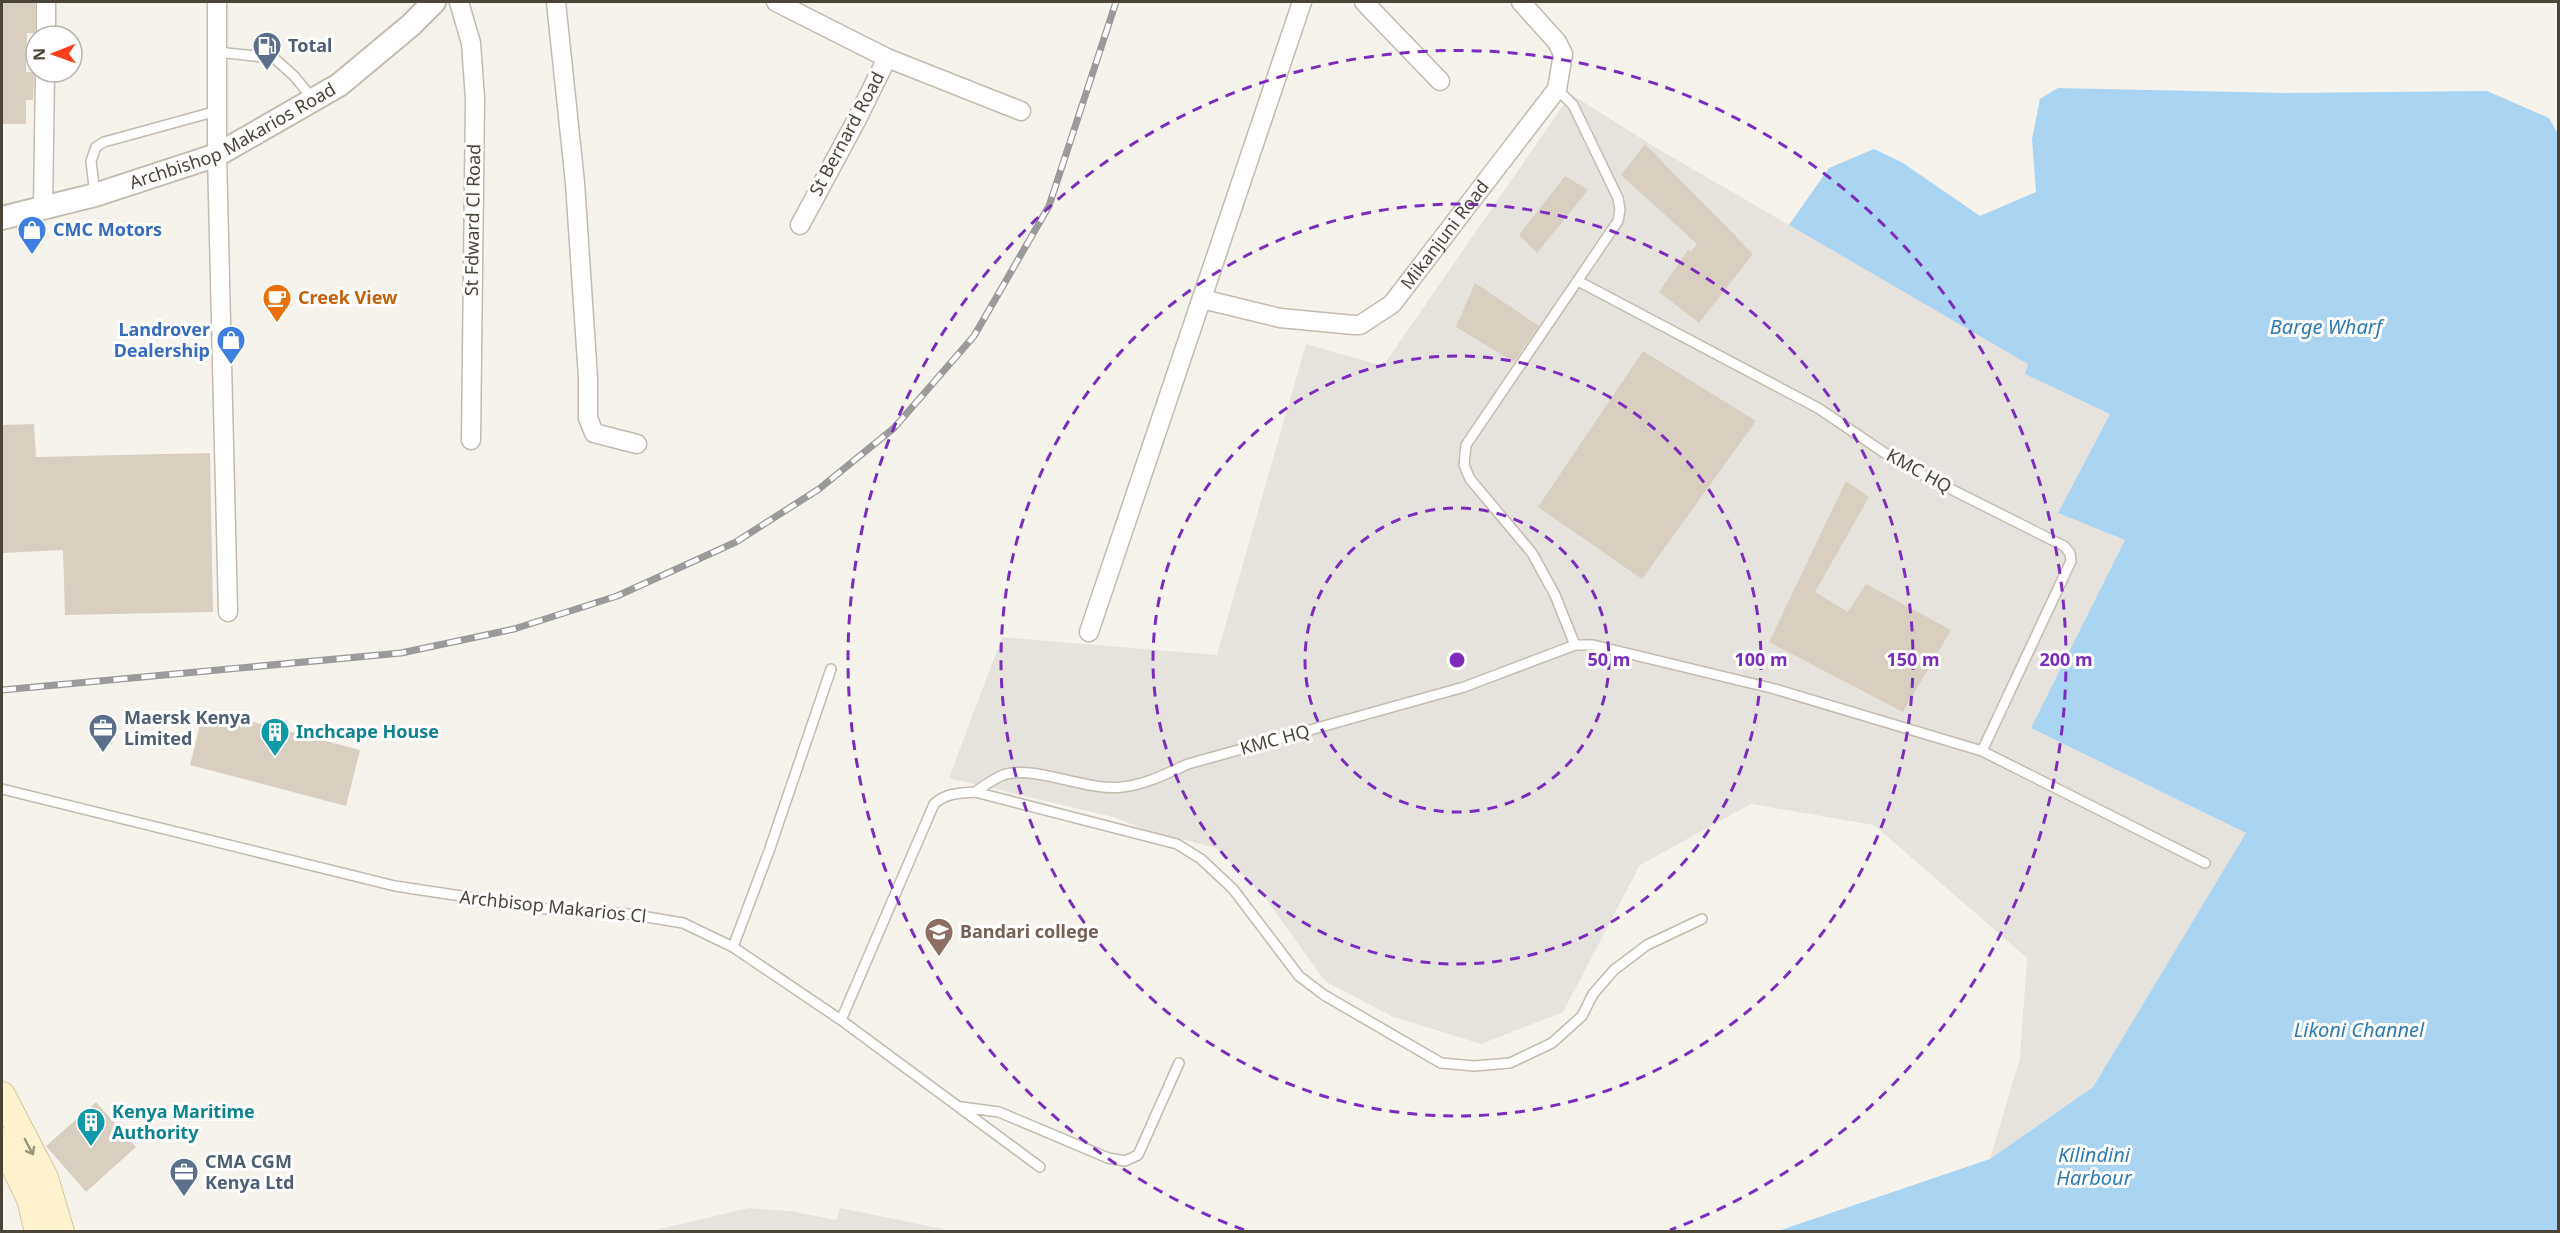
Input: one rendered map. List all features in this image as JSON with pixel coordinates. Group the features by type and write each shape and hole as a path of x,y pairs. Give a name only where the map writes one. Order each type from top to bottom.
{"main road":[{"path":"2,1095 45,1178 61,1232"},
{"path":"2,1142 30,1199 38,1232"}],"street":[{"path":"46,2 46,24"},
{"path":"217,2 217,155 228,612"},
{"name":"Archbishop Makarios Road","path":"2,218 95,195 217,155 339,85 411,26 434,2"},
{"name":"St Fdward Cl Road","path":"459,2 471,43 475,99 471,440"},
{"path":"556,2 575,183 588,378 588,418 594,433 636,444"},
{"name":"St Bernard Road","path":"776,2 798,6 886,58 856,121 800,225"},
{"path":"1089,632 1302,2"},
{"path":"1364,2 1440,81"},
{"name":"Mikanjuni Road","path":"1202,299 1280,318 1360,325 1392,304 1557,89 1563,54 1557,42 1521,2"},
{"path":"886,58 1021,111"},
{"path":"43,209 45,84"}],"lane":[{"path":"217,52 274,58 294,75 314,100"},
{"path":"1557,89 1573,105 1618,198 1620,210 1618,221 1466,445 1464,465 1470,479 1532,553 1555,595 1575,645"},
{"path":"95,195 92,161 96,147 104,142 217,111"},
{"name":"KMC HQ","path":"1578,281 1818,408 1901,464 2064,546 2070,553 2071,561 1982,751"},
{"name":"KMC HQ","path":"975,792 1003,775 1020,772 1078,783 1122,788 1188,764 1464,687 1575,645 1593,645 1774,689 1982,751 2205,863"},
{"path":"733,947 769,851 831,669"},
{"name":"Archbisop Makarios Cl","path":"2,789 395,886 547,909 629,914 683,923 733,947 841,1020 1040,1167"},
{"path":"841,1020 934,804 953,793 975,792 1177,844 1201,859 1233,889 1299,976 1324,995 1441,1063 1474,1066 1510,1063 1552,1043 1582,1016 1593,994 1614,970 1647,945 1702,919"},
{"path":"958,1107 999,1112 1108,1158 1125,1161 1138,1155 1179,1063"}],"shaded area":[{"path":"1571,94 1653,146 2029,364 2026,374 2110,414 2058,513 2125,540 2031,728 2246,833 2093,1087 1990,1159 2020,1058 2027,958 1874,825 1751,804 1640,865 1563,1012 1481,1044 1391,1016 1325,981 1266,899 1216,848 1149,831 1113,817 949,778 1002,637 1217,655 1306,344 1383,366"},
{"path":"749,1208 789,1211 837,1220 840,1208 953,1231 651,1231"}],"water":[{"path":"2058,88 2285,93 2487,91 2549,118 2558,134 2558,1231 1778,1231 1990,1159 2093,1087 2246,833 2031,728 2125,540 2058,513 2110,414 2025,374 2028,364 1789,225 1829,168 1874,149 1903,163 1980,216 2036,192 2032,139 2040,99"}],"building":[{"path":"2,2 35,2 35,24 24,24 24,84 34,84 33,100 26,100 26,124 2,124"},
{"path":"1645,144 1753,254 1699,323 1659,292 1688,250 1691,252 1697,244 1621,175"},
{"path":"1565,176 1588,190 1537,253 1519,235"},
{"path":"1475,283 1539,326 1514,362 1456,327"},
{"path":"1643,351 1756,421 1642,579 1538,507"},
{"path":"34,424 36,457 210,453 213,612 65,615 63,550 2,553 2,425"},
{"path":"1846,481 1869,497 1815,592 1848,612 1866,584 1951,630 1903,712 1769,642"},
{"name":"Inchcape House","path":"204,709 360,750 346,806 190,765"},
{"name":"Kenya Maritime Authority","path":"96,1102 136,1147 86,1192 46,1146"}],"railway":[{"path":"2,690 401,653 514,629 617,596 736,542 819,489 894,428 974,336 1049,206 1116,2"}],"place":[{"name":"Total","path":"267,72"},
{"name":"CMC Motors","path":"32,256"},
{"name":"Creek View","path":"277,324"},
{"name":"Landrover Dealership","path":"231,366"},
{"name":"Maersk Kenya Limited","path":"103,754"},
{"name":"Inchcape House","path":"275,758"},
{"name":"Bandari college","path":"939,958"},
{"name":"Kenya Maritime Authority","path":"91,1148"},
{"name":"CMA CGM Kenya Ltd","path":"184,1198"}],"water label":[{"name":"Barge Wharf","path":"2326,327"},
{"name":"Likoni Channel","path":"2359,1030"},
{"name":"Kilindini Harbour","path":"2094,1166"}]}
